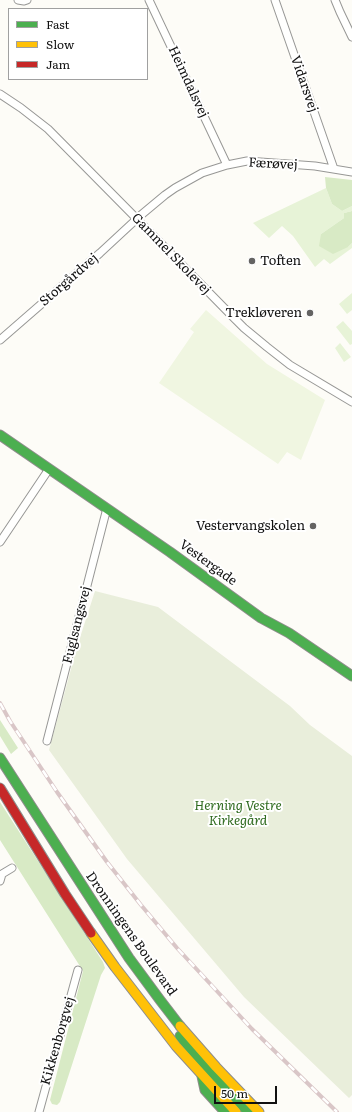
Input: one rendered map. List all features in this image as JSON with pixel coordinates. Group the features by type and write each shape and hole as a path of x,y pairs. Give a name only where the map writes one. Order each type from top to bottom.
{"main road":[{"name":"Vestergade","path":"0,434 22,451 170,552 262,618 290,633 352,676"},
{"name":"Vestergade","path":"0,442 22,451"},
{"name":"Dronningens Boulevard","path":"0,758 129,958 188,1035 259,1112"},
{"path":"0,788 65,894 115,967 176,1046 236,1112"},
{"path":"160,1000 176,1030 185,1042 210,1072 248,1112"},
{"path":"202,1076 205,1090 225,1112"}],"street":[{"path":"18,0 26,0"},
{"name":"Heimdalsvej","path":"149,0 227,165"},
{"name":"Vidarsvej","path":"274,0 334,168"},
{"path":"336,0 352,37"},
{"name":"Gammel Skolevej","path":"0,94 48,129 244,328 290,365 352,402"},
{"name":"Færøvej","path":"137,219 175,188 202,173 227,165 248,161 316,166 352,172"},
{"name":"Storgårdvej","path":"0,340 137,219"},
{"path":"0,542 50,470"},
{"name":"Fuglsangsvej","path":"47,741 106,508"},
{"path":"0,881 2,874 12,868"},
{"name":"Kikkenborgvej","path":"38,1112 78,970"}],"green space":[{"path":"325,177 352,180 352,206 342,211 332,204 326,188"},
{"path":"326,188 332,204 342,211 352,206 352,211 344,213 344,218 321,234 348,247 352,243 352,248 330,264 324,259 315,267 293,236 282,226 269,238 253,223"},
{"path":"352,211 352,243 348,247 333,254 319,246 321,234 344,218 344,213"},
{"path":"352,293 352,310 347,314 339,304"},
{"path":"206,310 267,364 325,400 301,460 287,452 278,464 159,383 194,332 190,329"},
{"path":"343,321 352,331 352,344 350,345 336,327"},
{"path":"340,343 351,357 344,362 335,348"},
{"name":"Herning Vestre Kirkegård","path":"95,591 158,607 290,706 310,725 352,756 352,1095 349,1098 244,997 127,859 49,750 77,647"},
{"path":"0,720 18,748 11,754 0,736"},
{"path":"0,802 103,962 105,968 101,975 60,1102 57,1105 52,1104 50,1100 83,971 0,840"}],"railway":[{"path":"0,703 10,721 57,792 107,862 141,905 177,948 252,1029 337,1112"}],"traffic: fast":[{"path":"0,435 170,552 261,618 289,633 352,676"},
{"path":"0,758 129,958 180,1026"},
{"path":"180,1036 248,1112"},
{"path":"202,1076 205,1090 225,1112"}],"traffic: slow":[{"path":"91,933 115,967 176,1046 236,1112"},
{"path":"180,1026 216,1067 259,1112"}],"traffic: jam":[{"path":"0,788 65,894 91,933"}],"place":[{"name":"Toften","path":"252,261"},
{"name":"Trekløveren","path":"310,313"},
{"name":"Vestervangskolen","path":"313,526"}]}
